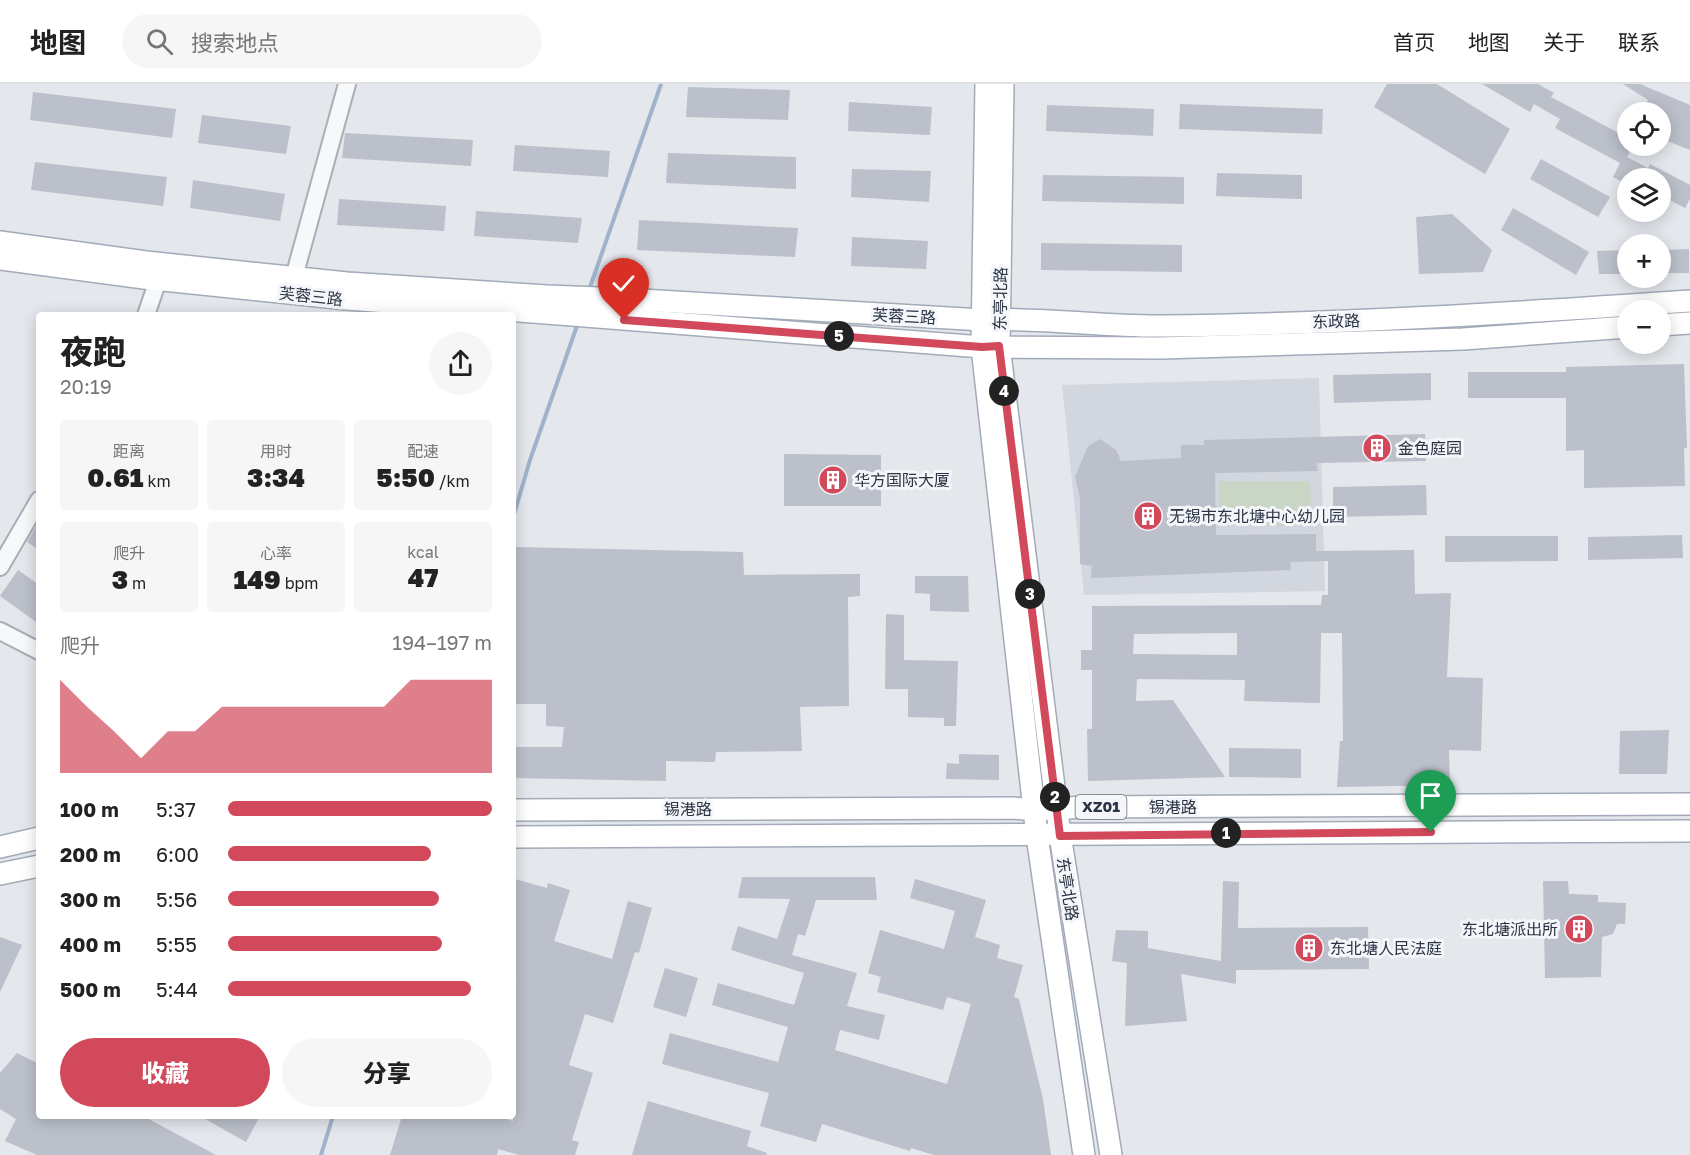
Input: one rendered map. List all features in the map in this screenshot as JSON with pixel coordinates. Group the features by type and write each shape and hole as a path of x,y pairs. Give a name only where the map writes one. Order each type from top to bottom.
{"main road":[{"name":"东亭北路","path":"986,84 991,320"},
{"name":"东亭北路","path":"1003,84 990,347 1036,836 1084,1155"},
{"name":"芙蓉三路","path":"0,242 146,262 547,304 624,320 990,347"},
{"name":"芙蓉三路","path":"0,259 158,280 346,299 547,304 625,299 991,320"},
{"name":"东政路","path":"991,320 1173,326 1462,317 1690,301"},
{"path":"1671,324 1690,323"},
{"name":"东政路","path":"990,347 1173,348 1463,339 1617,328"},
{"name":"东亭北路","path":"990,347 1060,836 1111,1155"},
{"name":"锡港路","path":"516,810 1001,808 1034,810 1690,804"},
{"name":"锡港路","path":"516,837 1690,831"},
{"path":"0,847 36,839"},
{"path":"0,874 36,867"}],"street":[{"path":"294,277 347,84"},
{"path":"147,312 158,280"},
{"path":"0,567 36,505"},
{"path":"0,631 36,649"}],"shaded area":[{"path":"1319,378 1325,591 1084,595 1062,385"}],"green space":[{"path":"1219,481 1310,481 1311,526 1219,526"}],"building":[{"path":"1387,84 1437,84 1510,129 1485,174 1374,107"},
{"path":"1482,84 1538,84 1554,93 1551,97 1617,132 1617,156 1628,156 1648,168 1618,168 1620,163 1555,128 1560,119 1534,104 1530,112"},
{"path":"1623,84 1640,84 1690,105 1690,150 1671,142 1671,102 1647,102 1648,100"},
{"path":"688,87 790,90 788,120 686,117"},
{"path":"33,92 176,109 172,138 30,120"},
{"path":"849,102 932,107 930,135 848,131"},
{"path":"1180,104 1323,109 1322,134 1179,129"},
{"path":"1047,105 1154,109 1153,136 1046,131"},
{"path":"202,115 291,126 286,154 198,143"},
{"path":"345,133 473,140 471,166 342,158"},
{"path":"515,145 610,151 608,177 513,171"},
{"path":"668,153 796,157 796,189 666,183"},
{"path":"1541,159 1610,197 1598,217 1530,179"},
{"path":"35,162 167,177 163,206 31,190"},
{"path":"852,169 931,171 929,202 851,197"},
{"path":"1217,173 1302,175 1302,199 1216,196"},
{"path":"1043,175 1184,177 1184,204 1042,201"},
{"path":"1671,175 1690,185 1690,199 1685,208 1671,201"},
{"path":"193,180 285,194 280,221 190,208"},
{"path":"339,199 446,206 444,231 337,225"},
{"path":"1513,208 1589,252 1576,275 1501,230"},
{"path":"476,211 582,218 578,243 474,236"},
{"path":"1452,214 1492,250 1483,272 1419,274 1416,217"},
{"path":"639,220 798,228 795,257 637,250"},
{"path":"852,237 928,241 926,269 851,266"},
{"path":"1041,243 1182,245 1182,272 1041,270"},
{"path":"1689,249 1689,273 1671,273 1671,250"},
{"path":"1617,250 1617,274 1599,274 1597,251"},
{"path":"1684,364 1687,448 1684,448 1685,486 1584,488 1584,450 1566,451 1566,398 1468,398 1468,372 1566,372 1566,367"},
{"path":"1431,373 1431,400 1334,403 1333,375"},
{"path":"1425,434 1426,461 1317,463 1318,471 1215,473 1216,535 1316,534 1316,551 1414,550 1415,594 1451,593 1447,677 1483,678 1481,751 1449,750 1450,785 1337,787 1340,741 1343,741 1342,633 1321,633 1320,703 1244,701 1245,680 1137,679 1136,701 1173,700 1225,777 1088,781 1087,729 1092,729 1092,670 1081,670 1081,650 1092,650 1092,606 1321,605 1322,595 1328,595 1328,561 1290,562 1291,570 1091,578 1092,566 1080,564 1080,498 1075,477 1088,446 1100,439 1116,450 1121,461 1181,458 1181,445 1204,445 1204,440","holes":["1237,633 1237,655 1133,654 1134,634"]},
{"name":"华方国际大厦","path":"784,454 881,455 881,506 784,506"},
{"path":"1426,485 1427,515 1333,517 1333,487"},
{"path":"36,526 36,548 27,542"},
{"path":"1682,535 1683,558 1588,560 1588,537"},
{"path":"1445,536 1558,536 1558,561 1445,562"},
{"path":"516,547 743,552 744,575 860,574 860,596 848,597 849,706 800,707 802,751 716,752 715,762 666,761 666,781 516,778 516,747 562,747 564,727 546,726 546,704 516,704"},
{"path":"18,570 36,583 36,622 0,596"},
{"path":"915,576 968,576 969,612 930,611 930,594 915,593"},
{"path":"886,614 904,615 904,660 958,661 956,726 944,726 944,718 908,717 908,689 885,689"},
{"path":"1669,730 1667,774 1619,774 1620,731"},
{"path":"1229,748 1301,749 1301,778 1229,777"},
{"path":"959,754 999,755 999,780 946,779 947,763 959,764"},
{"path":"742,877 875,877 877,900 816,900 805,936 798,934 792,955 857,973 847,1006 885,1015 879,1040 840,1030 835,1050 947,1084 971,1004 947,997 943,1010 877,992 881,977 868,973 880,930 944,949 955,911 910,898 915,879 986,900 975,937 1000,945 997,958 1023,965 1014,997 1019,999 1043,1099 1051,1155 934,1155 911,1148 910,1151 822,1124 816,1142 760,1126 769,1093 662,1064 670,1033 778,1062 788,1027 712,1005 718,983 794,1005 804,973 731,950 738,926 777,939 790,899 738,898"},
{"path":"516,879 547,888 548,883 570,890 554,941 612,959 628,901 652,908 639,953 635,952 613,1023 585,1014 569,1065 593,1073 572,1140 579,1142 575,1155 519,1155 498,1149 497,1155 390,1155 401,1119 506,1119 513,1121 516,1119"},
{"path":"1223,881 1239,882 1238,928 1368,927 1369,969 1236,970 1236,984 1181,974 1187,1021 1125,1026 1127,963 1112,961 1116,930 1148,931 1148,948 1221,961"},
{"name":"东北塘派出所","path":"1543,881 1568,881 1569,894 1598,895 1598,902 1626,903 1625,924 1617,924 1613,934 1602,937 1601,977 1545,978"},
{"path":"0,937 22,945 0,992"},
{"path":"665,968 698,978 686,1017 653,1007"},
{"path":"17,1053 36,1062 36,1119 149,1119 216,1155 37,1155 5,1141 16,1119 0,1109 0,1073"},
{"path":"648,1101 751,1131 747,1146 767,1153 766,1155 632,1155"},
{"path":"205,1119 258,1119 246,1142"}],"waterway":[{"path":"589,290 661,84"},
{"path":"516,508 530,460 578,323"},
{"path":"321,1155 332,1119"}],"place":[{"name":"金色庭园","path":"1377,448"},
{"name":"华方国际大厦","path":"833,480"},
{"name":"无锡市东北塘中心幼儿园","path":"1148,516"},
{"name":"东北塘派出所","path":"1579,929"},
{"name":"东北塘人民法庭","path":"1309,948"}],"route":[{"path":"624,320 982,347 999,346 1060,836 1431,832"}]}
